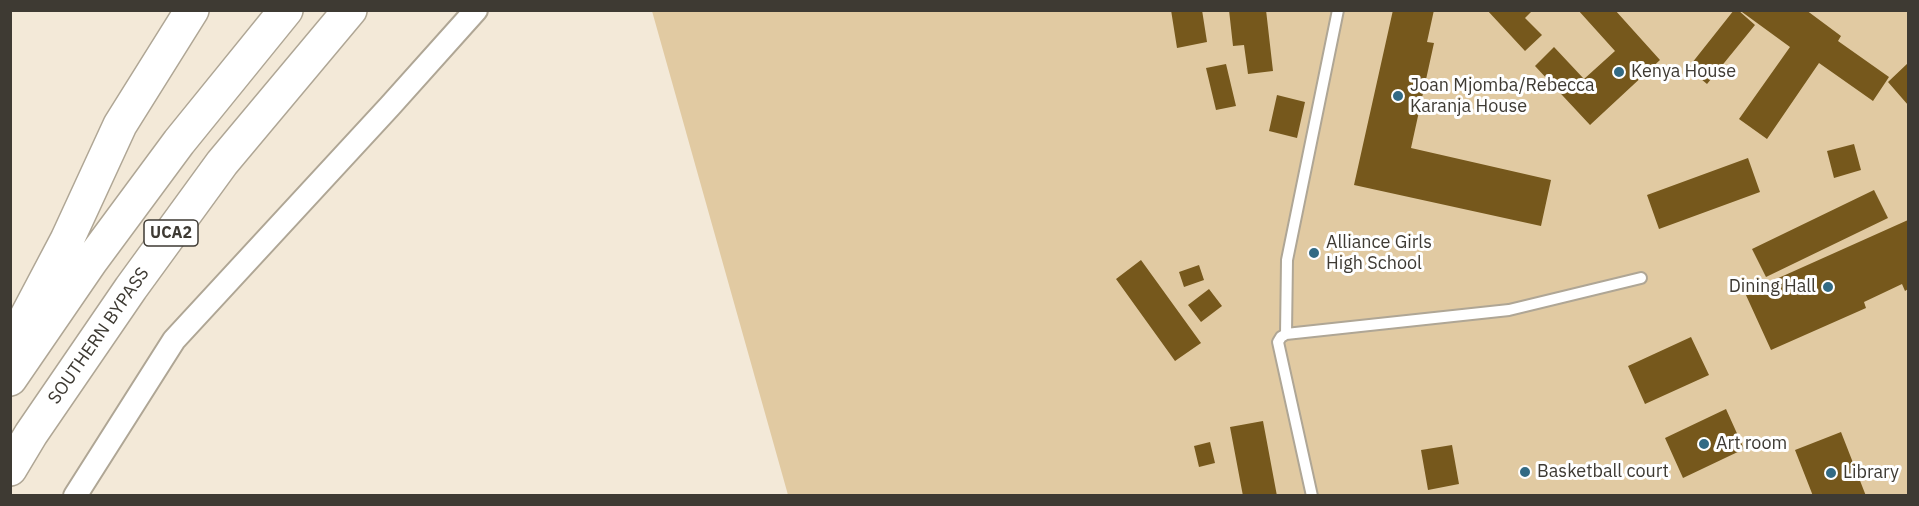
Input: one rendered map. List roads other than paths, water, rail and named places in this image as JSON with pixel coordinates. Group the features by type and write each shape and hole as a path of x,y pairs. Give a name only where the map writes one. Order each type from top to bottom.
{"highway":[{"path":"10,348 67,240 120,124 192,10"},
{"name":"UCA2","path":"10,379 91,261 179,142 286,10"},
{"name":"SOUTHERN BYPASS","path":"10,469 31,434 131,288 222,163 350,10"}],"street":[{"path":"75,495 174,340 476,10"}],"lane":[{"path":"1286,334 1287,260 1338,10"},
{"path":"1312,495 1278,342 1281,337 1286,334 1509,310 1641,278"}],"place":[{"name":"Kenya House","path":"1619,72"},
{"name":"Joan Mjomba/Rebecca Karanja House","path":"1398,96"},
{"name":"Alliance Girls High School","path":"1314,253"},
{"name":"Dining Hall","path":"1828,287"},
{"name":"Art room","path":"1704,444"},
{"name":"Basketball court","path":"1525,472"},
{"name":"Library","path":"1831,473"}]}
